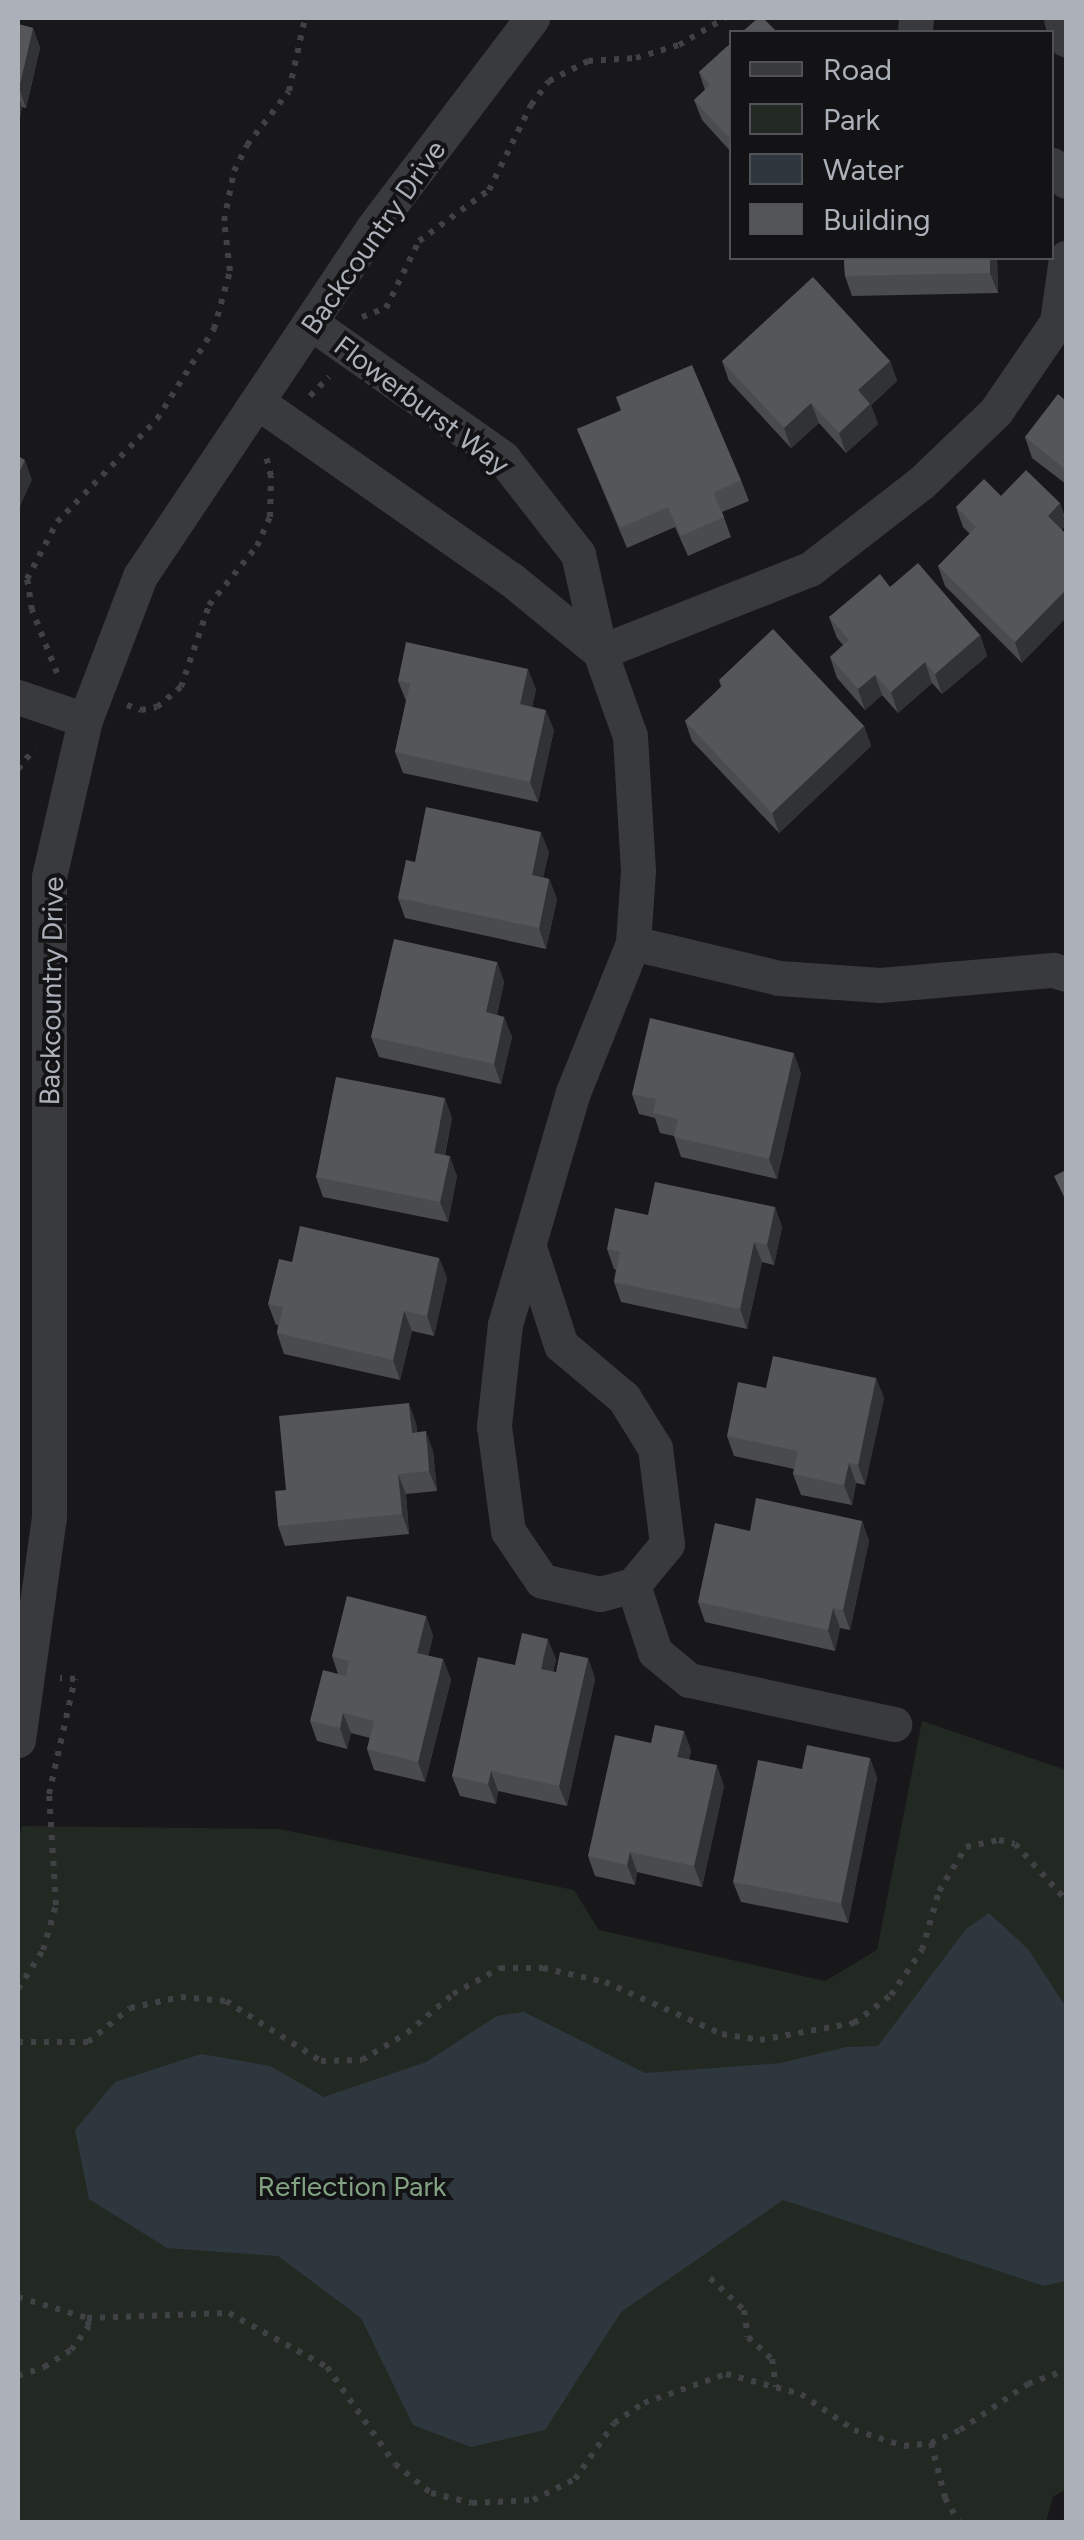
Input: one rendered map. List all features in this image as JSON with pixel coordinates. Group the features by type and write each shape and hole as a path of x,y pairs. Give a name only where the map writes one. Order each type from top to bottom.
{"street":[{"name":"Backcountry Drive","path":"18,1740 49,1516 49,876 85,720 140,576 372,229 532,18"},
{"path":"1061,18 1066,39"},
{"path":"259,402 512,580 600,652 810,568 922,483 996,411 1056,322 1066,258"},
{"name":"Flowerburst Way","path":"311,324 503,458 578,554 600,652 630,736 638,871 632,943 573,1092 505,1324 494,1426 508,1530 542,1581 600,1594 633,1586"},
{"path":"18,697 85,720"},
{"path":"632,943 778,978 880,985 1053,970 1066,974"},
{"path":"529,1248 561,1345 624,1398 654,1448 667,1544 633,1586 656,1652 688,1680 894,1724"}],"path":[{"path":"60,680 32,610 27,579 57,522 157,418 214,330 230,270 224,221 234,171 247,145 289,91 305,18"},
{"path":"357,319 386,308 419,241 489,190 531,105 549,80 588,61 636,58 679,45 725,18"},
{"path":"303,403 334,373"},
{"path":"116,702 141,710 157,707 181,687 209,605 257,546 270,517 271,476 266,456"},
{"path":"18,770 34,749"},
{"path":"18,1989 44,1950 56,1905 49,1794 75,1679 28,1672"},
{"path":"18,2042 88,2042 130,2008 182,1998 226,2001 321,2061 362,2060 407,2033 453,1994 500,1968 529,1968 605,1982 722,2034 760,2040 854,2022 891,1995 922,1950 939,1891 966,1847 999,1840 1015,1844 1066,1900"},
{"path":"710,2278 744,2310 748,2337 772,2359 776,2387"},
{"path":"18,2297 87,2318 229,2313 327,2367 395,2464 431,2493 472,2503 533,2500 575,2479 614,2423 644,2402 726,2374 801,2394 854,2430 904,2446 932,2443 960,2430 1028,2384 1066,2370"},
{"path":"18,2376 44,2367 71,2350 89,2326 87,2318"},
{"path":"932,2443 945,2498 959,2522"}],"green space":[{"name":"Reflection Park","path":"922,1721 1066,1770 1066,2489 1053,2497 1046,2522 18,2522 18,1844 22,1826 279,1829 574,1890 599,1930 825,1981 877,1950"}],"water":[{"path":"989,1913 1028,1949 1066,2007 1066,2281 1044,2286 783,2200 621,2312 545,2430 471,2447 413,2425 361,2318 278,2256 167,2248 89,2199 75,2130 115,2082 201,2054 270,2066 324,2097 426,2062 497,2016 524,2012 645,2073 781,2063 846,2047 878,2046 966,1929"}],"building":[{"path":"763,18 775,30 744,30"},
{"path":"18,24 33,28 19,88 18,87"},
{"path":"729,45 729,138 694,100 710,85 699,72"},
{"path":"844,260 990,260 990,273 845,276"},
{"path":"813,277 890,361 858,390 870,404 839,433 811,403 784,428 722,361"},
{"path":"692,365 741,480 713,493 724,517 681,536 668,507 620,528 577,429 622,410 616,397"},
{"path":"1058,394 1066,401 1066,470 1025,437"},
{"path":"18,456 25,460 18,475"},
{"path":"1026,470 1060,503 1048,516 1066,534 1066,590 1015,642 938,566 976,527 956,507 984,479 1001,496"},
{"path":"918,563 980,635 935,674 925,662 891,692 875,675 858,689 830,657 849,640 829,617 880,574 890,587"},
{"path":"773,629 864,726 772,813 685,721 723,685 719,680"},
{"path":"406,642 528,669 520,704 546,710 530,782 395,752 410,683 398,681"},
{"path":"426,807 541,832 532,875 549,879 539,928 398,898 406,860 415,862"},
{"path":"394,939 497,962 486,1012 504,1017 494,1064 371,1037"},
{"path":"650,1018 794,1053 769,1159 674,1137 678,1119 653,1113 656,1099 632,1094"},
{"path":"336,1077 445,1098 434,1153 450,1156 440,1202 316,1177"},
{"path":"1066,1170 1066,1201 1054,1176"},
{"path":"655,1182 775,1207 767,1245 754,1242 740,1309 614,1282 620,1252 607,1249 615,1208 648,1215"},
{"path":"300,1226 439,1258 427,1316 404,1311 393,1360 277,1333 283,1307 268,1304 279,1259 292,1262"},
{"path":"773,1356 876,1378 858,1465 849,1463 844,1485 793,1474 798,1451 727,1436 738,1382 766,1388"},
{"path":"409,1403 412,1433 426,1431 429,1471 398,1474 402,1514 278,1526 275,1491 286,1490 279,1416"},
{"path":"756,1498 862,1521 843,1610 833,1608 828,1630 698,1602 715,1523 750,1531"},
{"path":"347,1596 426,1616 417,1653 443,1659 418,1762 367,1749 374,1721 343,1713 340,1728 310,1721 323,1670 346,1676 349,1661 332,1656"},
{"path":"522,1633 548,1639 541,1669 556,1672 560,1652 588,1658 559,1786 491,1771 488,1784 452,1776 478,1657 515,1665"},
{"path":"655,1725 684,1731 677,1757 717,1765 694,1866 630,1852 627,1865 588,1856 615,1735 651,1743"},
{"path":"807,1745 870,1758 841,1903 733,1882 758,1760 802,1769"}]}
